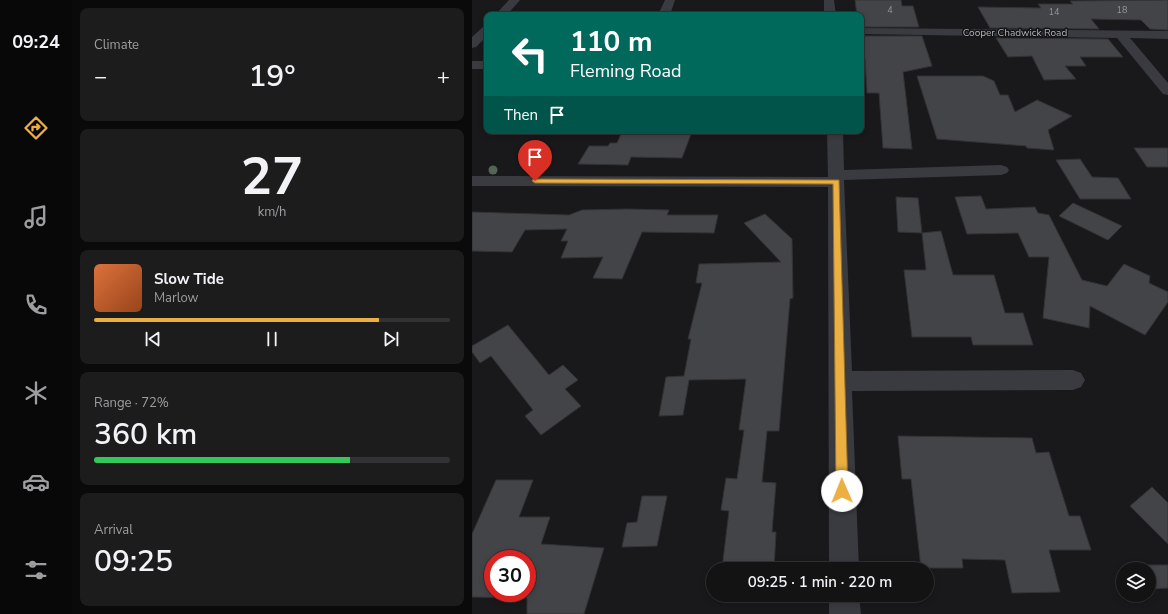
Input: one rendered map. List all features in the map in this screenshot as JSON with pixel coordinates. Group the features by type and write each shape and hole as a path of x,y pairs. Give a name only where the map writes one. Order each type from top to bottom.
{"street":[{"path":"504,12 515,0"},
{"path":"665,12 670,0"},
{"path":"829,0 830,12"},
{"name":"Cooper Chadwick Road","path":"864,31 1168,34"},
{"path":"472,44 484,32"},
{"path":"1118,33 1168,91"},
{"path":"472,65 484,65"},
{"path":"834,134 844,562"},
{"path":"472,181 836,178 1002,170"},
{"path":"840,381 1073,380"},
{"path":"844,602 845,614"}],"building":[{"path":"855,0 901,0 902,6 913,6 919,27 864,27 864,12 857,12"},
{"path":"1168,0 1168,30 1150,29 1141,20 1091,19 1099,29 990,28 978,7 1041,8 1038,4 1073,4 1070,1"},
{"path":"864,36 922,36 932,66 903,72 912,149 883,148 879,93 867,93"},
{"path":"996,38 1108,39 1123,57 1080,57 1086,66 1065,66 1076,79 1044,80 1032,56 1008,57"},
{"path":"917,76 983,76 994,81 1000,95 1008,95 1015,112 1037,100 1072,116 1048,130 1054,150 1027,148 1026,146 937,139"},
{"path":"621,134 691,134 682,158 631,157 628,165 578,164 589,146 608,146 610,143 617,143"},
{"path":"1134,148 1168,148 1168,167 1147,167"},
{"path":"1080,159 1092,177 1118,178 1131,199 1080,199 1056,160"},
{"path":"981,196 986,209 1035,207 1038,213 1049,215 1082,280 1107,286 1124,264 1150,276 1149,283 1168,292 1168,302 1145,335 1090,306 1089,328 1043,318 1049,257 1029,257 1018,233 967,234 955,197"},
{"path":"896,197 918,198 922,233 898,232"},
{"path":"1073,203 1122,226 1108,240 1059,216"},
{"path":"582,210 669,210 667,215 718,215 714,233 642,232 622,279 593,278 603,257 561,258 568,241 561,241 567,229 525,230 512,252 472,251 472,212 569,215"},
{"path":"765,214 792,239 793,298 790,299 779,431 767,431 762,482 776,483 772,532 776,532 774,562 723,562 729,511 721,510 726,478 737,479 744,430 739,430 746,379 689,380 683,415 659,416 666,377 684,376 691,339 688,339 702,283 696,283 699,264 781,262 744,223"},
{"path":"941,231 953,275 994,275 1005,313 1023,313 1033,345 973,345 971,337 912,337 904,270 926,270 922,233"},
{"path":"508,325 549,375 563,365 578,380 565,389 581,406 541,435 525,416 533,410 491,356 480,363 472,352 472,346"},
{"path":"898,436 1032,438 1036,453 1049,452 1069,516 1080,516 1091,550 1049,550 1060,592 1012,593 1005,560 962,559 963,568 934,568 934,562 920,562 911,479 902,479"},
{"path":"496,480 533,480 519,517 550,517 541,544 604,548 584,614 527,614 527,602 536,602 536,550 484,550 484,597 472,597 472,534"},
{"path":"1152,487 1168,503 1168,544 1130,506"},
{"path":"642,496 667,496 657,546 622,547 627,523 637,522"},
{"path":"1156,565 1168,565 1168,588 1156,589"}],"route":[{"path":"535,181 836,182 842,491"}]}
